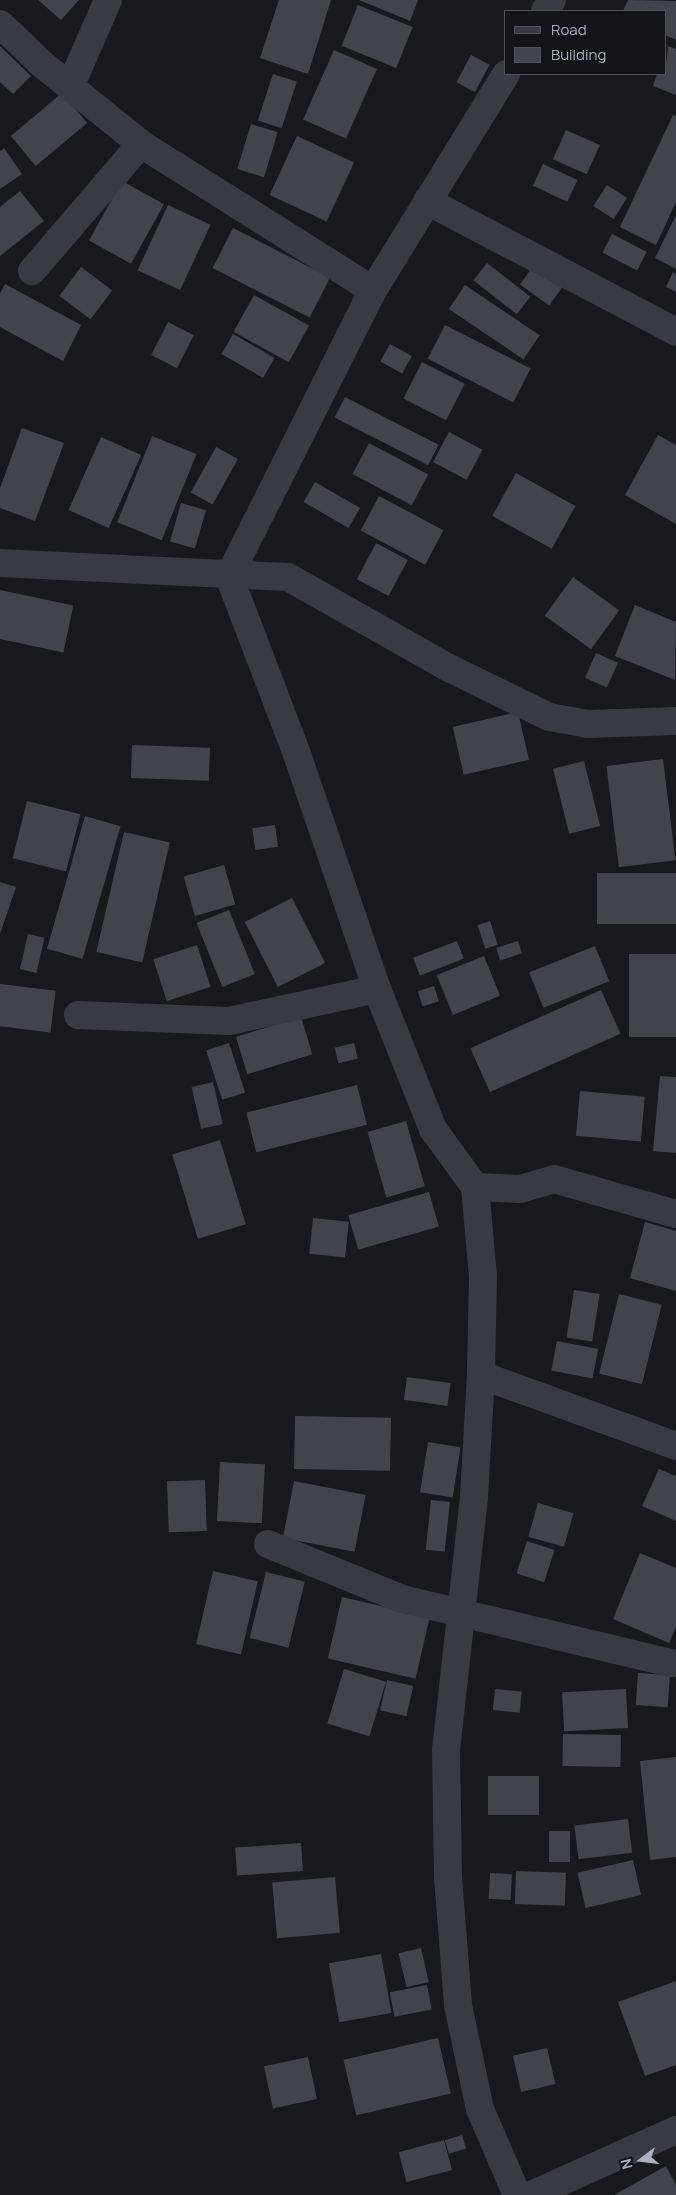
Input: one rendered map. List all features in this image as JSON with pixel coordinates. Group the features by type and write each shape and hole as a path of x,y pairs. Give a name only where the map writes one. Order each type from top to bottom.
{"street":[{"path":"70,87 108,0"},
{"path":"0,24 70,87 141,144 373,290"},
{"path":"505,75 373,290 229,576 298,757 377,989 433,1129 475,1187 483,1276 481,1375 474,1496 446,1749 448,1876 458,2005 480,2108 517,2195"},
{"path":"32,271 141,144"},
{"path":"427,201 676,332"},
{"path":"0,563 229,576 288,577 449,668 549,717 587,724 676,721"},
{"path":"78,1015 229,1021 377,989"},
{"path":"475,1187 520,1189 554,1179 676,1214"},
{"path":"481,1375 676,1446"},
{"path":"268,1544 402,1599 671,1663"},
{"path":"531,2195 676,2130"}],"building":[{"path":"38,0 79,0 61,20"},
{"path":"279,0 331,0 308,74 260,58"},
{"path":"359,0 418,0 410,21"},
{"path":"628,0 676,1 676,40 666,35 666,10 623,10"},
{"path":"358,5 413,27 396,68 342,46"},
{"path":"0,46 31,76 13,94 0,82"},
{"path":"668,46 676,49 676,95 653,86 657,75 666,75"},
{"path":"334,50 377,69 346,139 303,119"},
{"path":"471,55 490,65 475,92 456,82"},
{"path":"273,74 297,82 282,128 258,121"},
{"path":"62,93 87,123 36,166 11,136"},
{"path":"673,115 676,116 676,202 656,245 620,227"},
{"path":"251,124 278,132 264,177 237,169"},
{"path":"566,130 600,145 587,174 553,159"},
{"path":"297,136 354,163 327,222 270,195"},
{"path":"4,148 22,174 0,189 0,151"},
{"path":"543,164 577,180 567,202 533,186"},
{"path":"122,181 164,204 131,264 89,240"},
{"path":"607,185 627,198 614,219 593,206"},
{"path":"20,191 44,221 0,256 0,207"},
{"path":"168,205 211,225 180,290 138,270"},
{"path":"676,215 676,269 655,258"},
{"path":"233,228 330,277 310,318 213,268"},
{"path":"612,234 647,252 637,270 602,253"},
{"path":"487,263 530,297 517,314 473,280"},
{"path":"534,265 563,286 549,306 520,284"},
{"path":"81,267 112,290 90,319 59,296"},
{"path":"673,272 676,274 676,292 666,287"},
{"path":"5,284 81,325 63,361 0,327 0,293"},
{"path":"465,285 540,335 523,359 449,309"},
{"path":"254,295 309,326 289,362 234,332"},
{"path":"168,322 194,335 177,368 151,355"},
{"path":"445,325 531,369 513,402 428,359"},
{"path":"233,334 275,358 263,378 222,354"},
{"path":"390,344 412,356 402,374 380,361"},
{"path":"422,362 465,384 446,420 403,399"},
{"path":"345,397 439,445 428,465 335,417"},
{"path":"22,428 64,443 35,521 0,508 0,488"},
{"path":"449,432 483,450 467,480 433,462"},
{"path":"658,435 676,445 676,524 625,495"},
{"path":"152,436 197,454 162,540 117,522"},
{"path":"101,437 141,455 109,528 68,510"},
{"path":"369,443 428,474 412,505 353,474"},
{"path":"216,447 238,459 213,505 191,492"},
{"path":"516,473 575,506 552,549 492,516"},
{"path":"315,482 360,508 349,528 304,502"},
{"path":"379,496 443,530 425,565 361,530"},
{"path":"181,503 206,510 195,549 170,541"},
{"path":"376,543 408,560 389,596 357,579"},
{"path":"573,577 619,611 591,649 545,616"},
{"path":"0,590 73,606 63,653 0,639"},
{"path":"635,605 676,622 675,680 615,656"},
{"path":"596,653 618,663 607,687 585,678"},
{"path":"518,712 529,760 464,775 453,727"},
{"path":"132,745 210,748 209,781 131,778"},
{"path":"663,759 675,860 619,867 606,766"},
{"path":"584,761 600,826 569,834 553,769"},
{"path":"27,801 80,814 66,872 13,858"},
{"path":"85,816 121,826 83,959 47,949"},
{"path":"275,825 278,847 255,850 252,828"},
{"path":"124,832 170,843 142,962 96,952"},
{"path":"224,865 235,904 195,916 184,877"},
{"path":"597,873 676,873 676,924 597,924"},
{"path":"0,882 16,887 0,934"},
{"path":"292,898 325,963 278,987 245,922"},
{"path":"229,910 255,974 222,987 197,923"},
{"path":"490,921 498,945 485,949 478,925"},
{"path":"28,934 45,938 36,973 20,969"},
{"path":"457,941 464,959 420,976 413,958"},
{"path":"518,941 522,953 500,960 496,948"},
{"path":"197,945 211,987 167,1001 153,959"},
{"path":"595,946 609,981 543,1008 529,973"},
{"path":"629,954 676,954 676,1037 629,1037"},
{"path":"484,956 500,996 453,1015 437,975"},
{"path":"0,984 56,991 50,1033 0,1026"},
{"path":"434,986 439,1001 423,1006 418,991"},
{"path":"601,990 621,1034 490,1092 470,1048"},
{"path":"301,1017 312,1054 247,1074 236,1037"},
{"path":"229,1043 245,1092 222,1100 206,1050"},
{"path":"354,1043 358,1059 338,1063 335,1048"},
{"path":"660,1076 676,1077 676,1153 653,1151"},
{"path":"213,1082 223,1124 201,1129 192,1087"},
{"path":"357,1085 367,1125 256,1152 246,1113"},
{"path":"580,1091 645,1097 641,1141 576,1136"},
{"path":"406,1121 425,1186 386,1197 368,1132"},
{"path":"220,1140 246,1224 198,1239 172,1155"},
{"path":"429,1192 439,1227 358,1250 348,1215"},
{"path":"313,1218 349,1222 345,1258 309,1254"},
{"path":"645,1222 676,1231 676,1291 630,1278"},
{"path":"574,1290 600,1294 592,1341 566,1337"},
{"path":"619,1294 662,1305 642,1384 599,1374"},
{"path":"557,1341 598,1349 593,1378 551,1370"},
{"path":"407,1377 451,1383 447,1406 404,1400"},
{"path":"295,1416 391,1418 390,1471 294,1469"},
{"path":"428,1442 461,1447 453,1498 420,1492"},
{"path":"220,1462 265,1464 262,1523 217,1521"},
{"path":"659,1469 676,1476 676,1521 642,1506"},
{"path":"205,1480 207,1531 169,1532 167,1481"},
{"path":"294,1481 366,1495 355,1552 283,1538"},
{"path":"431,1500 450,1502 445,1552 426,1550"},
{"path":"538,1503 574,1513 564,1547 528,1537"},
{"path":"527,1541 555,1550 544,1582 516,1573"},
{"path":"640,1553 676,1568 676,1626 669,1643 613,1619"},
{"path":"213,1571 258,1581 241,1654 196,1644"},
{"path":"266,1572 305,1582 288,1648 250,1638"},
{"path":"342,1597 430,1617 416,1679 328,1658"},
{"path":"344,1669 386,1682 369,1736 327,1724"},
{"path":"638,1673 670,1675 668,1707 636,1705"},
{"path":"387,1680 413,1686 406,1716 380,1710"},
{"path":"495,1689 522,1692 520,1713 493,1710"},
{"path":"626,1689 628,1728 564,1731 562,1692"},
{"path":"563,1734 621,1735 620,1767 562,1766"},
{"path":"676,1757 676,1857 650,1860 640,1761"},
{"path":"488,1776 539,1776 539,1815 488,1815"},
{"path":"628,1819 632,1853 579,1859 574,1826"},
{"path":"549,1831 570,1831 570,1862 549,1862"},
{"path":"301,1843 303,1871 237,1876 235,1848"},
{"path":"633,1860 641,1895 586,1908 577,1873"},
{"path":"516,1871 566,1873 565,1906 515,1904"},
{"path":"490,1873 512,1874 511,1900 489,1899"},
{"path":"335,1877 340,1933 277,1938 272,1882"},
{"path":"421,1948 429,1982 406,1987 399,1953"},
{"path":"381,1954 391,2013 339,2022 329,1963"},
{"path":"676,1981 676,2065 645,2076 618,2002"},
{"path":"427,1985 432,2010 394,2017 390,1992"},
{"path":"438,2038 451,2094 356,2115 343,2060"},
{"path":"547,2048 555,2084 521,2092 513,2056"},
{"path":"308,2057 317,2099 273,2108 264,2066"},
{"path":"462,2135 466,2148 449,2154 445,2140"},
{"path":"444,2140 452,2170 407,2182 399,2152"},
{"path":"666,2166 676,2185 676,2195 614,2195"}]}
